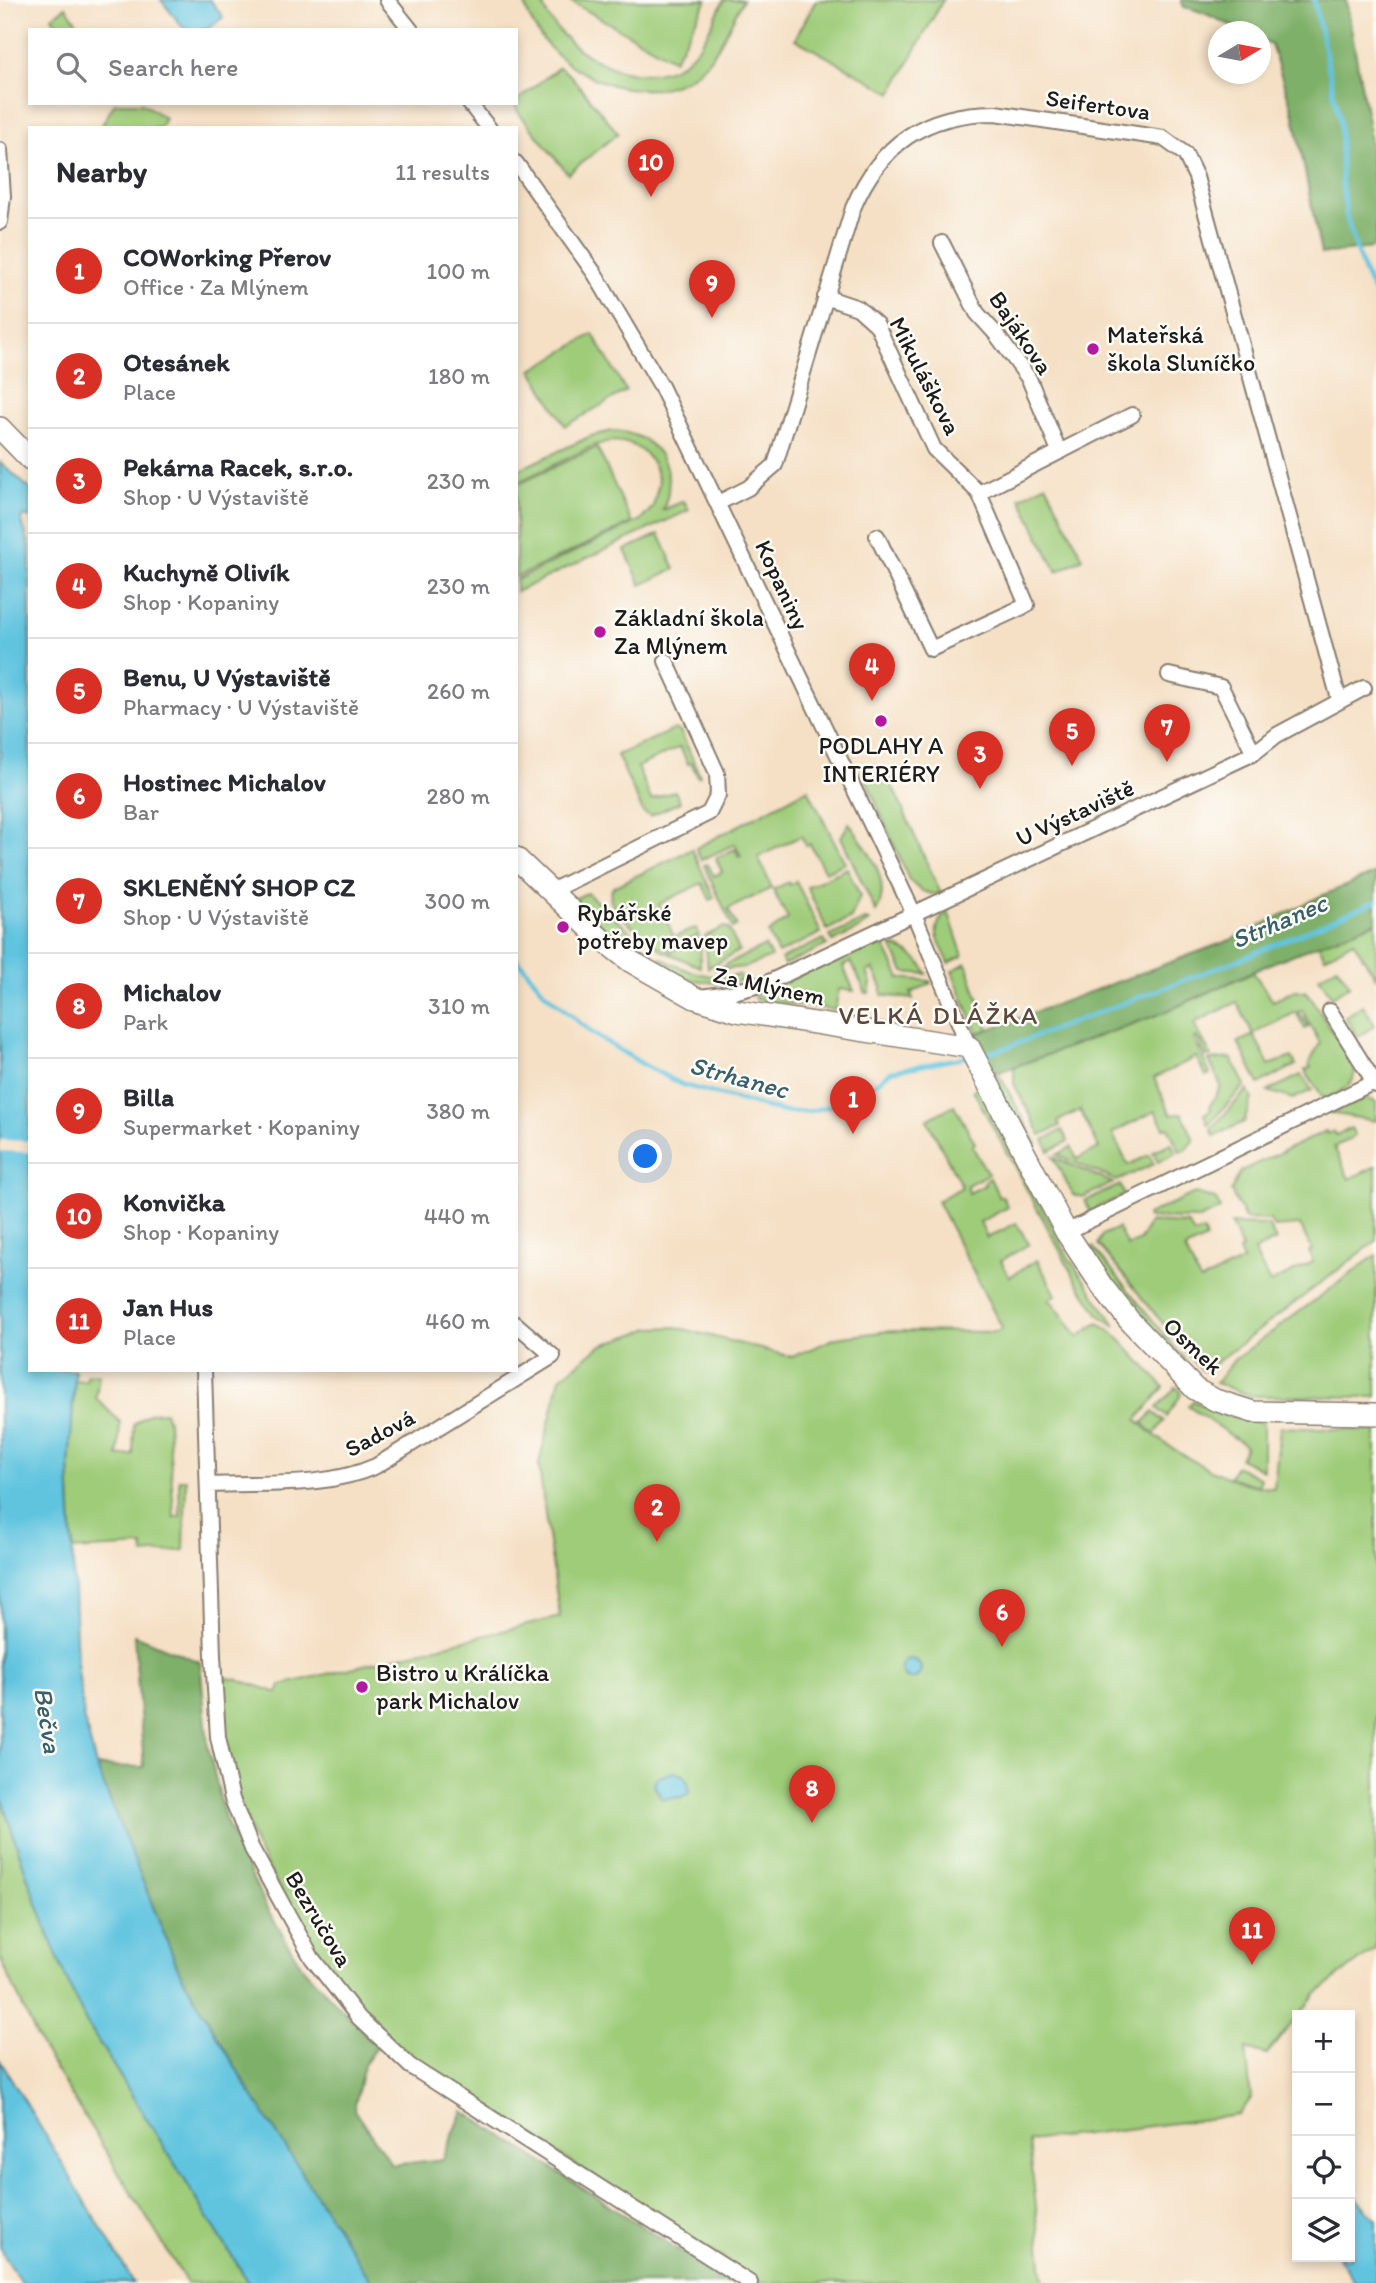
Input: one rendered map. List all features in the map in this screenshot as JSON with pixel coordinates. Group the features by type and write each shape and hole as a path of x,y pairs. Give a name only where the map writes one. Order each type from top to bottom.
{"street":[{"path":"387,0 409,28"},
{"path":"471,105 487,126"},
{"name":"Seifertova","path":"718,503 748,488 775,465 846,227 863,184 891,149 929,124 967,114 995,113 1154,135 1178,148 1189,160 1196,177 1339,699"},
{"path":"0,150 3,196 0,222"},
{"name":"Kopaniny","path":"518,166 589,265 631,332 676,416 914,914 969,1047"},
{"name":"Bajákova","path":"942,243 977,313 1029,379 1059,451"},
{"name":"Mikuláškova","path":"825,297 858,307 877,325 934,449 979,493 1027,605 931,649 877,536"},
{"path":"979,493 1132,415"},
{"path":"0,428 28,457"},
{"path":"551,891 709,813 718,795 716,774 666,661"},
{"path":"1169,675 1220,687 1254,753"},
{"name":"U Výstaviště","path":"695,998 730,993 767,983 1254,753 1276,735 1364,688"},
{"name":"Za Mlýnem","path":"518,860 599,937 630,961 695,998 737,1012 969,1047"},
{"path":"1066,1231 1375,1084 1330,1011"},
{"name":"Osmek","path":"969,1047 1066,1231 1102,1286 1129,1320 1195,1389 1216,1400 1253,1412 1376,1414"},
{"name":"Sadová","path":"208,1485 317,1482 366,1471 553,1356 518,1326"},
{"name":"Bezručova","path":"204,1372 218,1737 232,1799 252,1849 312,1958 359,2018 410,2066 750,2283"}],"green space":[{"path":"524,0 541,0 549,18 580,50 600,62 642,74 663,71 682,63 702,42 724,0 743,0 722,41 701,69 669,86 643,89 617,86 591,77 568,63 548,45 533,24"},
{"path":"568,0 707,0 674,60"},
{"path":"816,0 943,0 892,93 795,39"},
{"path":"1181,0 1346,0 1368,123 1376,207 1376,241 1372,248 1321,254 1294,115 1271,45 1271,21 1222,21 1184,7"},
{"path":"66,7 78,24 73,28 60,28 52,17"},
{"path":"559,67 571,76 618,133 568,174 518,112 515,105 518,105 518,100"},
{"path":"114,105 145,105 165,118 161,126 101,126"},
{"path":"593,334 626,391 565,426 532,370"},
{"path":"612,431 628,433 652,446 666,467 667,495 663,510 684,501 689,510 518,591 518,579 641,520 653,507 659,482 654,465 644,452 629,443 612,441 595,445 518,482 518,470 591,436"},
{"path":"597,447 632,523 518,576 518,484"},
{"path":"1046,484 1083,558 1057,572 1020,498"},
{"path":"659,534 675,569 641,585 625,550"},
{"path":"675,729 681,732 700,776 698,777 691,763 688,764 680,747 637,767 651,800 675,791 680,802 650,816 643,812 617,755"},
{"path":"873,765 886,772 941,894 923,891 909,880 862,770"},
{"path":"808,789 845,863 825,872 810,844 806,846 801,836 758,857 772,888 728,909 737,926 733,928 704,865 707,864 714,876 722,872 716,858 735,849 739,857 741,856 735,844 701,860 696,848"},
{"path":"849,823 870,854 880,877 881,901 876,912 841,837"},
{"path":"692,849 714,898 710,900 702,883 659,904 674,937 696,928 699,935 664,952 622,916 610,900 611,893 613,887"},
{"path":"847,868 860,896 851,918 827,930 807,887"},
{"path":"1376,873 1376,922 1274,962 1165,1012 994,1074 976,1034 1233,939 1321,896"},
{"path":"796,881 821,933 778,954 768,933 788,919 773,890"},
{"path":"587,893 638,938 632,950 618,941 579,905 576,898"},
{"path":"948,911 963,956 949,963 937,936 938,924"},
{"path":"865,920 869,921 833,942 830,936"},
{"path":"1376,922 1376,977 1353,941 1325,957 1318,944"},
{"path":"724,927 729,929 739,951 708,968 705,936"},
{"path":"701,938 700,967 668,953"},
{"path":"824,939 827,945 784,965 781,959"},
{"path":"883,943 900,978 931,983 911,993 913,999 882,995 882,987 873,969 867,972 871,983 869,993 866,993 851,962 843,966 854,991 839,989 835,1010 755,999 754,993 785,982 846,952"},
{"path":"891,945 912,956 927,974 904,972"},
{"path":"765,946 771,957 746,967 714,970"},
{"path":"661,958 699,974 740,975 741,981 719,983 696,980 655,962"},
{"path":"966,963 989,1029 977,1033 952,971"},
{"path":"1337,966 1350,985 1332,997 1319,977"},
{"path":"1253,972 1273,1001 1296,990 1307,992 1354,1065 1353,1079 1346,1088 1324,1100 1307,1074 1305,1070 1311,1068 1309,1064 1320,1043 1302,1010 1299,1012 1309,1027 1305,1029 1296,1012 1253,1034 1237,1002 1194,1023 1211,1056 1206,1057 1197,1037 1194,1038 1210,1074 1206,1076 1196,1057 1154,1078 1171,1115 1182,1113 1194,1140 1186,1149 1180,1152 1168,1127 1164,1128 1155,1111 1112,1133 1128,1165 1149,1155 1154,1164 1117,1181 1057,1155 1071,1147 1077,1159 1099,1148 1080,1110 1058,1121 1060,1126 1041,1135 1014,1084 1014,1067 1165,1012"},
{"path":"1363,1005 1375,1025 1358,1037 1345,1017"},
{"path":"1254,1035 1269,1065 1292,1057 1296,1065 1259,1084 1238,1042"},
{"path":"1231,1058 1245,1085 1208,1125 1204,1114 1211,1110 1210,1106 1221,1086 1209,1060"},
{"path":"991,1075 1000,1076 1037,1144 1030,1147"},
{"path":"1301,1075 1312,1090 1293,1099 1268,1091"},
{"path":"978,1087 1069,1258 1116,1326 1100,1316 1077,1282 973,1090"},
{"path":"1247,1090 1252,1098 1244,1122 1214,1136 1211,1129"},
{"path":"1365,1098 1376,1102 1376,1121 1330,1113"},
{"path":"954,1105 988,1174 967,1185 969,1193 985,1185 984,1182 990,1178 999,1197 1002,1196 1008,1207 980,1222 987,1238 1016,1223 1029,1244 1001,1261 1009,1277 1037,1260 1056,1295 1048,1300 1054,1304 1078,1337 1098,1323 1117,1336 1164,1387 1137,1420 1183,1455 1238,1481 1274,1488 1280,1427 1376,1431 1376,1948 1317,1993 1303,2010 1292,2010 1292,2023 1266,2055 1246,2049 1251,2098 1239,2115 1029,2141 1044,2283 761,2283 426,2070 376,2028 329,1976 256,1847 239,1800 228,1757 218,1690 224,1678 237,1679 278,1693 281,1685 560,1617 539,1464 560,1378 600,1346 651,1328 676,1327 792,1357 836,1338 888,1331 997,1332 1002,1328 937,1201 962,1187 927,1120"},
{"path":"1351,1128 1355,1136 1334,1147 1349,1179 1376,1166 1376,1241 1205,1371 1201,1370 1098,1244 1102,1235 1118,1228 1127,1246 1140,1240 1150,1222 1188,1224 1194,1234 1203,1231 1206,1239 1185,1249 1200,1281 1243,1261 1239,1251 1242,1249 1231,1224 1268,1225 1276,1240 1254,1251 1270,1283 1313,1262 1309,1252 1312,1250 1300,1225 1274,1227 1270,1220 1245,1219 1231,1191 1241,1171 1326,1131 1327,1134 1334,1131 1336,1135"},
{"path":"1062,1130 1068,1141 1049,1151 1044,1140"},
{"path":"1171,1143 1176,1153 1158,1162 1153,1152"},
{"path":"1053,1157 1113,1183 1083,1197 1073,1195"},
{"path":"1120,1185 1124,1195 1090,1212 1085,1201"},
{"path":"1195,1193 1216,1199 1220,1209 1199,1219 1148,1218 1147,1215"},
{"path":"1093,1247 1186,1361 1181,1367 1135,1319 1086,1251"},
{"path":"1376,1255 1376,1397 1251,1396 1216,1383 1234,1360"},
{"path":"99,1374 96,1398 120,1422 118,1456 133,1455 134,1424 150,1413 165,1412 168,1421 174,1517 180,1516 179,1479 186,1479 184,1550 144,1554 143,1546 73,1550 69,1465 75,1380 86,1381 87,1375"},
{"path":"1176,1387 1182,1393 1167,1417 1157,1408"},
{"path":"1193,1401 1223,1414 1263,1423 1263,1470 1240,1458 1246,1446 1188,1406"},
{"path":"1153,1412 1164,1421 1154,1435 1143,1423"},
{"path":"1236,1466 1261,1479 1258,1486 1229,1477"},
{"path":"134,1635 200,1662 208,1746 225,1819 266,1907 302,1967 377,2046 364,2064 354,2110 392,2165 443,2159 463,2111 730,2283 372,2283 247,2087 179,1971 96,1766 144,1767"},
{"path":"0,1794 49,1937 85,2020 249,2283 187,2283 41,2046 0,1957"}],"water":[{"path":"161,0 210,0 223,17 209,28 183,28"},
{"name":"Bečva","path":"0,462 28,487 28,517 24,516 21,519 28,541 28,1372 75,1372 69,1465 77,1663 84,1718 96,1766 179,1971 247,2087 372,2283 249,2283 85,2020 49,1937 0,1794"},
{"path":"911,1659 918,1662 921,1669 918,1676 911,1679 904,1676 901,1669 904,1662"},
{"path":"673,1772 684,1775 689,1793 682,1797 662,1799 654,1785 656,1778"},
{"path":"0,2060 134,2283 21,2283 0,2248"},
{"path":"1355,2197 1376,2220 1376,2283 1355,2283 1341,2262 1355,2262"}],"pier":[{"path":"0,1140 28,1141 28,1152 0,1151"}],"waterway":[{"path":"1314,0 1340,122 1342,187 1347,219 1363,270 1376,297"},
{"name":"Strhanec","path":"979,1055 1002,1049 1243,958 1376,901"},
{"name":"Strhanec","path":"518,959 545,993 592,1033 644,1065 683,1085 784,1112 810,1111 835,1105 865,1091 892,1071 967,1057"}],"place":[{"name":"Konvička","path":"651,197"},
{"name":"Billa","path":"712,318"},
{"name":"Mateřská škola Sluníčko","path":"1093,349"},
{"name":"Základní škola Za Mlýnem","path":"600,632"},
{"name":"Kuchyně Olivík","path":"872,701"},
{"name":"PODLAHY A INTERIÉRY","path":"881,721"},
{"name":"SKLENĚNÝ SHOP CZ","path":"1167,762"},
{"name":"Benu, U Výstaviště","path":"1072,766"},
{"name":"Pekárna Racek, s.r.o.","path":"980,789"},
{"name":"Rybářské potřeby mavep","path":"563,927"},
{"name":"COWorking Přerov","path":"853,1134"},
{"name":"Otesánek","path":"657,1542"},
{"name":"Hostinec Michalov","path":"1002,1647"},
{"name":"Bistro u Králíčka park Michalov","path":"362,1687"},
{"name":"Michalov","path":"812,1823"},
{"name":"Jan Hus","path":"1252,1965"}],"district":[{"name":"VELKÁ DLÁŽKA","path":"939,1015"}]}
